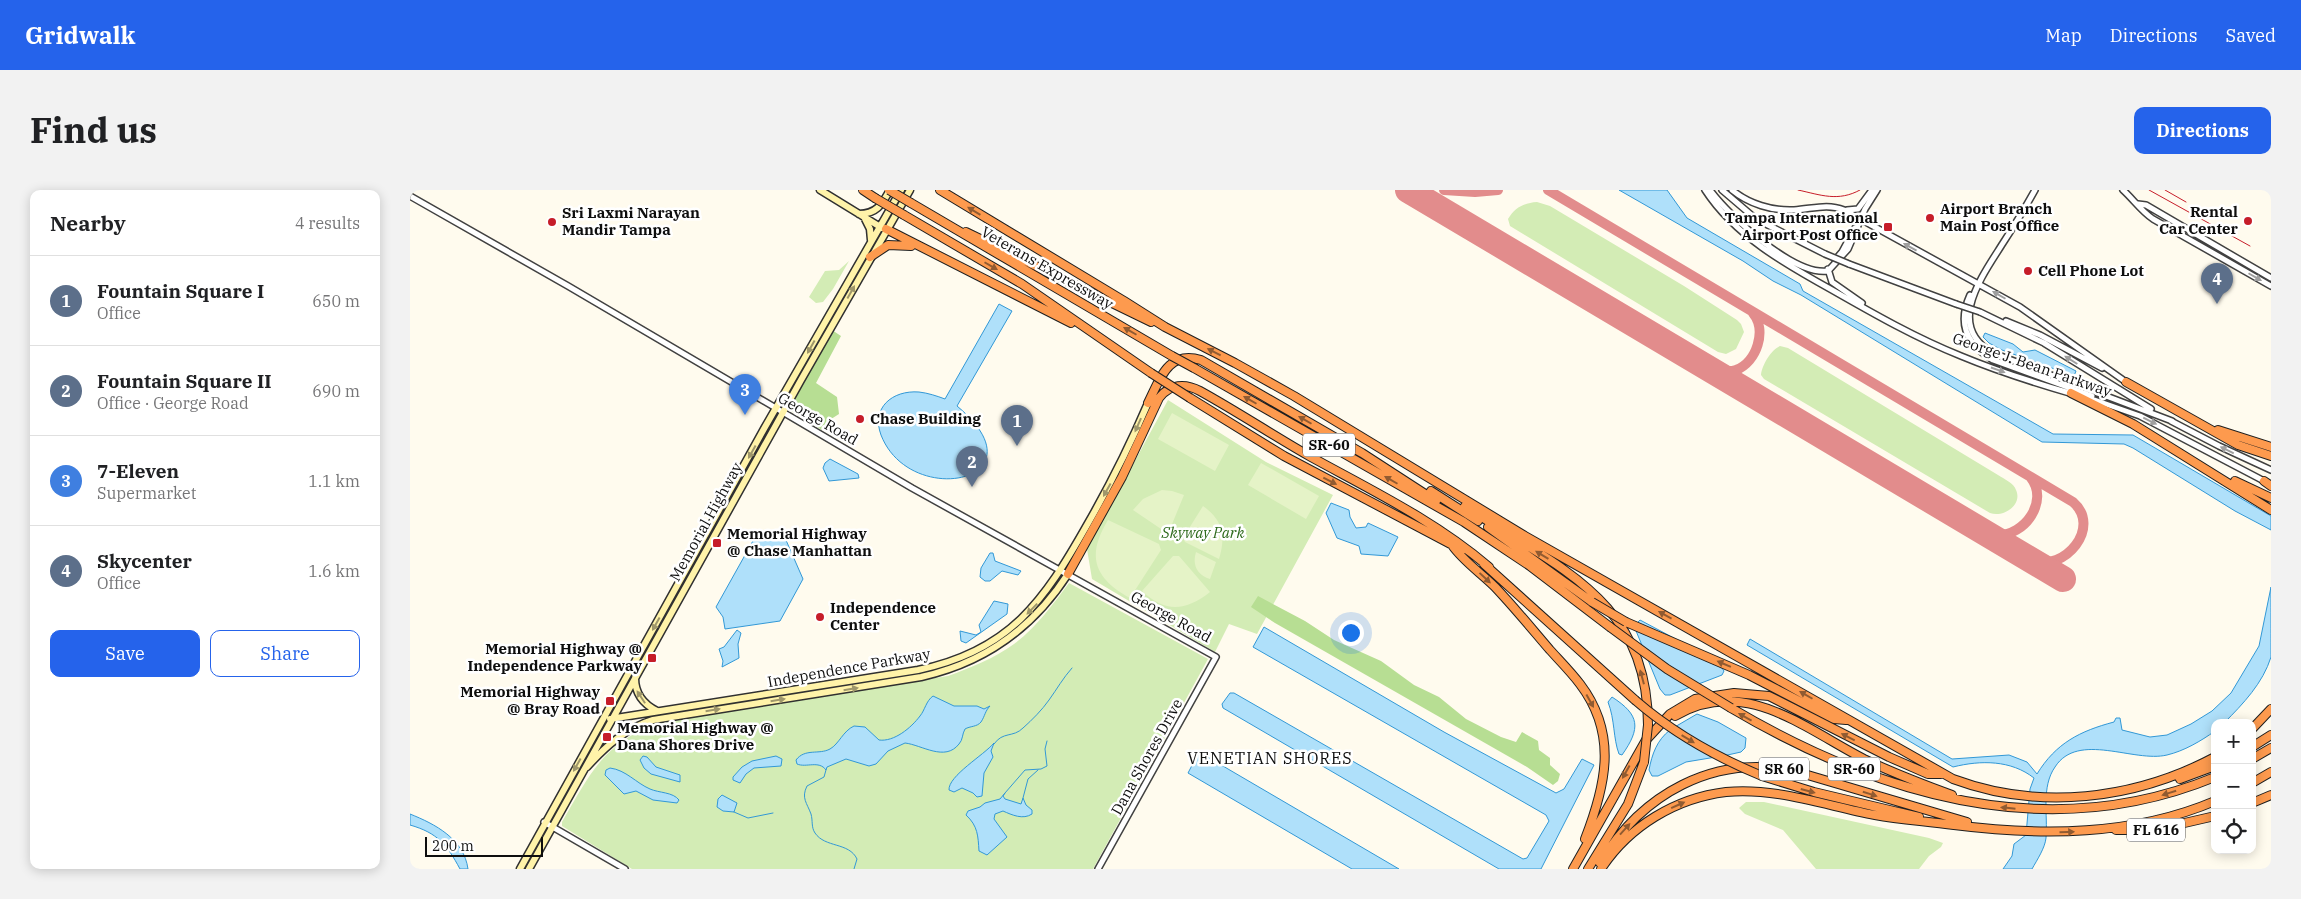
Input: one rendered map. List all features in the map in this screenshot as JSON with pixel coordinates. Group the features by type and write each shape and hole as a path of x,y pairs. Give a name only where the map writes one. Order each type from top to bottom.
{"highway":[{"name":"Veterans Expressway","path":"863,190 1022,284 1151,373"},
{"name":"Veterans Expressway","path":"889,190 965,237 1194,368"},
{"path":"940,190 1165,327 1294,396 1431,480 1941,774 1978,787 2008,794 2038,797 2089,796 2179,779 2211,767"},
{"path":"939,220 1110,304 1165,327"},
{"path":"882,228 1041,309 1085,328"},
{"path":"870,257 891,244 921,248"},
{"path":"1148,402 1167,367 1179,360 1196,359 1362,452 1427,494 1464,522"},
{"name":"SR-60","path":"1194,368 1464,522 1530,566 1667,669 1731,708 1797,744 1869,774 1931,794 1987,806 2038,810 2101,807 2152,798 2211,778"},
{"name":"SR-60","path":"1151,373 1284,456 1451,543 1489,567 1635,700 1689,740 1735,765 1762,776 1814,792 1954,825"},
{"path":"2126,382 2238,445 2271,456"},
{"path":"1065,572 1122,477 1159,398 1169,389 1181,386 1200,391 1312,457 1415,514 1451,536 1489,567"},
{"path":"2071,393 2119,416 2204,466 2271,510"},
{"path":"2181,414 2211,428 2269,447"},
{"path":"1362,452 1479,521 1592,602 1626,622 1749,675 1834,719 1848,720"},
{"path":"2204,466 2271,498"},
{"path":"1431,480 1482,517 1569,572 1605,604 1624,631 1638,662 1645,686 1651,728 1644,762 1628,804 1588,869"},
{"path":"1451,543 1458,554 1500,592 1580,684 1599,719 1605,755 1603,780 1595,813 1573,867"},
{"path":"1573,867 1651,728 1696,699 1725,694 1761,694 1779,700 1889,758 1928,774 1941,774"},
{"path":"1651,728 1701,704 1728,700 1748,702 1778,712 1900,775 1987,806"},
{"path":"2256,725 2271,709"},
{"path":"2256,744 2271,735"},
{"path":"2256,757 2271,748"},
{"path":"2144,786 2182,773 2211,759"},
{"name":"SR 60","path":"1597,869 1623,830 1658,798 1698,777 1736,768 1766,767 1794,771 1950,818 2003,830"},
{"path":"2256,781 2271,772"},
{"path":"2256,783 2271,778"},
{"name":"SR 60","path":"1602,869 1631,835 1656,816 1686,801 1727,792 1770,794 1892,818 2003,830 2060,832 2096,830 2182,813 2211,802"},
{"path":"2256,801 2271,795"},
{"name":"FL 616","path":"2096,830 2154,830 2211,817"}],"main road":[{"path":"820,190 882,228"},
{"path":"860,215 878,209 889,190"},
{"name":"Memorial Highway","path":"520,869 544,822 605,720 646,658 870,257 901,190"},
{"name":"Memorial Highway","path":"529,869 604,732 605,720 666,604 871,240 910,190"},
{"path":"860,215 869,226 871,240"},
{"name":"Independence Parkway","path":"580,775 614,740 634,728 653,720 921,677 962,665 998,646 1028,623 1051,599 1118,469 1148,402"},
{"path":"697,549 704,553"},
{"name":"Independence Parkway","path":"605,720 913,671 952,661 988,644 1012,627 1065,572"},
{"path":"666,604 673,608"},
{"path":"639,654 646,658"},
{"path":"635,676 636,687 641,700 658,711"},
{"path":"531,849 537,852"}],"street":[{"name":"George J. Bean Parkway","path":"1704,190 1734,224 1761,247 1822,284 1896,325 1976,362 2124,409 2269,484"},
{"path":"1710,190 1729,212 1758,238 1805,268 1828,271"},
{"name":"George J. Bean Parkway","path":"1722,190 1756,218 1825,254 1980,312 2044,343 2172,421 2219,446 2271,470"},
{"path":"1732,190 1747,200 1772,208 1795,210 1831,206 1844,210 1979,283 2031,314 2126,382"},
{"path":"1844,210 1858,209 1872,190"},
{"path":"1877,190 1842,252 1830,264 1828,271 1829,277 1838,288 1896,325"},
{"path":"2035,190 1966,305 1964,317 1966,332 1972,344 1980,353 2124,409"},
{"path":"2123,190 2138,204 2142,212 2271,286"},
{"name":"George Road","path":"410,196 568,286 912,488 1216,657"},
{"path":"2138,204 2146,205 2271,278"},
{"path":"1979,283 1970,303 1970,320 1974,335 1986,349 2172,421"},
{"path":"1980,312 2040,335 2126,382"},
{"name":"Dana Shores Drive","path":"1098,869 1216,657"},
{"path":"544,822 625,869"}],"green space":[{"path":"1537,202 1550,206 1737,320 1744,332 1736,349 1726,354 1718,352 1510,226 1508,219 1514,211 1528,203"},
{"path":"849,261 823,302 816,303 809,297 825,271 839,270"},
{"path":"832,330 841,336 816,383 837,397 839,414 828,421 822,430 788,409"},
{"path":"1780,346 1788,348 2008,481 2015,488 2017,501 2006,512 2001,514 1990,513 1764,379 1761,375 1765,362 1770,354"},
{"name":"Skyway Park","path":"1168,400 1266,462 1333,495 1257,634 1229,624 1215,652 1092,579 1087,549"},
{"path":"1172,413 1229,445 1215,471 1158,439"},
{"path":"1261,463 1319,496 1306,519 1248,485"},
{"path":"1162,490 1184,495 1170,529 1164,531 1133,510 1143,499"},
{"path":"1203,506 1215,517 1221,529 1222,543 1219,559 1185,542 1183,538"},
{"path":"1108,520 1159,544 1161,550 1130,598 1108,582 1101,574 1097,565 1097,545"},
{"path":"1196,552 1216,562 1210,579 1202,575 1197,569 1195,565"},
{"path":"1173,556 1179,556 1210,592 1192,603 1176,607 1159,603 1142,591"},
{"path":"1069,583 1208,659 1093,869 632,869 562,826 562,822 581,789 599,763 610,751 638,732 657,723 948,676 991,658 1022,638 1037,623"},
{"path":"1258,596 1305,621 1334,640 1381,661 1414,685 1439,697 1466,719 1501,737 1516,742 1522,732 1538,741 1539,750 1550,758 1550,765 1560,774 1558,781 1553,785 1527,767 1275,623 1251,607"},
{"path":"1746,802 1764,802 1929,838 1943,843 1919,869 1816,869 1783,830 1745,814 1739,808"}],"water":[{"path":"1619,190 1667,190 1687,218 1800,284 1803,291 2053,434 2133,435 2271,516 2271,530 2235,511 2124,444 2042,442 1801,295 1773,281 1743,261"},
{"path":"999,304 1012,311 957,406 981,432 987,453 980,468 964,477 942,479 918,473 896,458 881,435 879,417 882,409 892,398 909,392 926,393 945,399"},
{"path":"1985,333 2013,344 2023,352 2035,350 2076,371 2074,376 2002,350 1989,343 1983,337"},
{"path":"830,459 858,474 859,478 829,481 823,468"},
{"path":"1331,503 1349,510 1350,517 1356,528 1366,527 1368,523 1398,537 1388,556 1361,554 1359,546 1337,538 1326,513"},
{"path":"782,531 803,579 780,621 725,629 723,617 716,607 754,539"},
{"path":"990,553 993,553 995,561 1021,571 1018,575 1002,571 990,581 985,581 980,577 981,568"},
{"path":"2271,587 2271,657 2263,676 2245,701 2228,719 2211,719 2211,734 2180,751 2167,755 2139,755 2092,749 2078,751 2065,756 2055,767 2048,783 2045,842 2032,869 2003,869 2012,856 2014,844 2026,835 2030,789 2034,778 2016,768 1995,763 1974,763 1953,767 1747,645 1750,639 1952,759 2009,755 2027,762 2037,774 2044,763 2061,746 2080,734 2114,722 2116,718 2120,718 2122,730 2150,737 2167,735 2191,724 2212,711 2231,693 2259,646"},
{"path":"994,601 1008,604 1007,614 966,643 961,641 960,631 976,635 981,632 979,625"},
{"path":"1640,620 1717,661 1724,671 1722,675 1670,695 1665,695 1660,689 1634,626"},
{"path":"1264,627 1444,732 1556,793 1564,789 1582,759 1594,765 1541,869 1499,869 1223,708 1222,704 1230,693 1234,693 1523,859 1527,858 1549,821 1546,815 1253,647"},
{"path":"737,630 741,633 738,644 739,658 722,667 723,661 719,649 724,647"},
{"path":"933,696 954,706 977,706 984,709 990,706 981,722 978,725 965,729 960,742 947,752 933,751 905,743 888,751 876,764 869,766 846,759 827,767 826,770 820,765 797,764 796,760 804,754 830,749 854,726 865,727 879,740 890,739 896,736 916,721"},
{"path":"1612,697 1628,710 1635,723 1635,730 1622,755 1619,754 1617,748 1608,702"},
{"path":"1697,714 1718,722 1746,738 1745,748 1741,752 1723,756 1673,728"},
{"path":"1670,730 1716,757 1686,762 1658,776 1652,776 1649,770 1654,753 1658,743"},
{"path":"994,743 991,751 993,757 984,773 982,796 977,797 962,788 954,792 949,790 954,778"},
{"path":"1199,752 1399,869 1352,869 1188,773"},
{"path":"643,756 647,757 656,767 680,775 680,782 651,774 644,768 640,760"},
{"path":"776,756 782,759 781,766 754,768 746,774 740,783 733,780 733,777 742,767 752,761"},
{"path":"610,768 621,771 650,789 670,794 679,800 677,803 653,800 636,791 624,794 605,775 606,770"},
{"path":"1005,793 1003,796 1005,799 1021,804 1023,798 1026,805 1032,810 1032,814 1021,817 1003,811 995,814 994,819 1007,837 987,855 979,851 975,827 966,815 968,811 985,803 1000,799"},
{"path":"722,795 737,803 734,812 723,811 717,807 718,799"},
{"path":"410,814 447,834 461,849 468,869 460,869 451,853 435,836 410,825"}],"waterway":[{"path":"994,744 1001,737 1016,733 1030,722 1046,704 1072,668"},
{"path":"1005,793 1025,770 1041,769 1047,766 1045,749 1047,741"},
{"path":"826,770 824,777 807,786 805,790 806,803 811,814 813,828 819,838 843,847 853,854 857,859 854,869"},
{"path":"1023,798 1028,779 1038,770"},
{"path":"734,812 748,818 773,813"}],"taxiway":[{"path":"1444,190 1475,192 1498,190"},
{"path":"1548,190 2073,502 2081,512 2083,523 2081,535 2076,545 2067,554 2056,560 2044,563 2032,561"},
{"path":"1708,368 1733,371 1743,366 1749,360 1758,345 1759,336 1757,320 1753,313"},
{"path":"1949,512 1972,526 1991,534 2007,534 2017,530 2031,516 2036,506 2036,487 2031,478"}],"runway":[{"path":"1408,190 2063,579"}],"tram line":[{"path":"1798,190 1837,197 1860,190"},
{"path":"2149,190 2250,246"},
{"path":"2165,190 2186,202"}],"place":[{"name":"Airport Branch Main Post Office","path":"1930,218"},
{"name":"Rental Car Center","path":"2248,221"},
{"name":"Sri Laxmi Narayan Mandir Tampa","path":"552,222"},
{"name":"Tampa International Airport Post Office","path":"1888,227"},
{"name":"Cell Phone Lot","path":"2028,271"},
{"name":"Skycenter","path":"2217,304"},
{"name":"7-Eleven","path":"745,415"},
{"name":"Chase Building","path":"860,419"},
{"name":"Fountain Square I","path":"1017,446"},
{"name":"Fountain Square II","path":"972,487"},
{"name":"Memorial Highway @ Chase Manhattan","path":"717,543"},
{"name":"Independence Center","path":"820,617"},
{"name":"Memorial Highway @ Independence Parkway","path":"652,658"},
{"name":"Memorial Highway @ Bray Road","path":"610,701"},
{"name":"Memorial Highway @ Dana Shores Drive","path":"607,737"}],"district":[{"name":"VENETIAN SHORES","path":"1270,758"}]}
